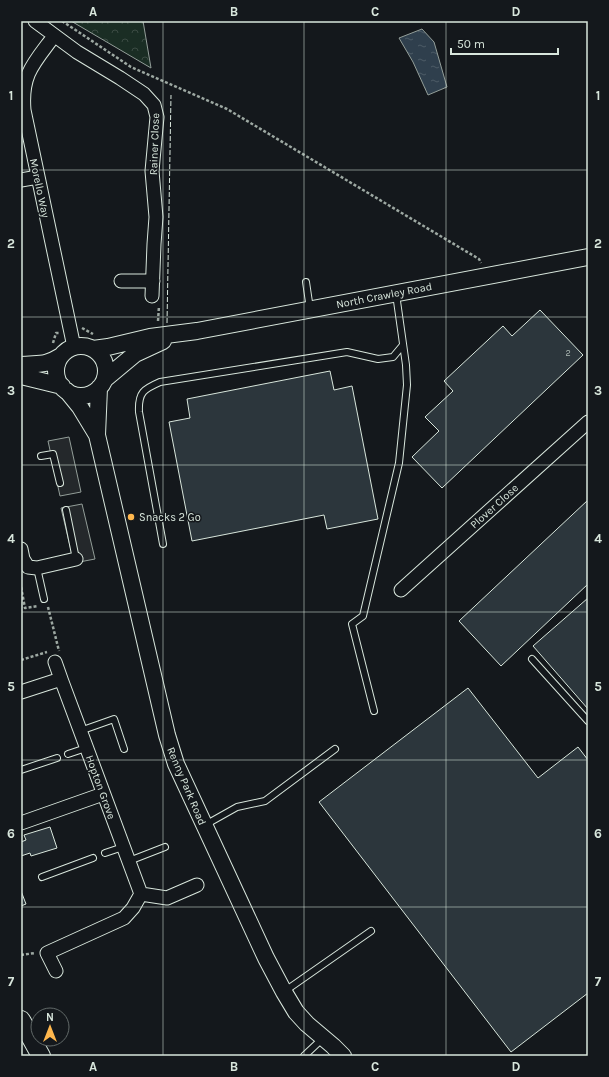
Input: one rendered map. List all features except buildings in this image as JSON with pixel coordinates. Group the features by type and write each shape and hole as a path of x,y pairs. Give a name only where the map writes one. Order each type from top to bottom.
{"main road":[{"path":"21,1020 41,1056"}],"street":[{"name":"Rainer Close","path":"35,21 77,52 144,94 154,105 157,117 152,171 156,217 152,296"},
{"name":"Morello Way","path":"54,36 32,66 22,88 24,110 38,177 68,351"},
{"path":"21,180 38,177"},
{"name":"North Crawley Road","path":"93,349 150,337 179,334 588,257"},
{"path":"121,281 153,282"},
{"name":"North Crawley Road","path":"102,383 135,354 179,334"},
{"path":"21,365 40,365 51,362 68,351 81,346 93,349 99,353 106,365 102,383 95,391 84,396 78,396 65,389 21,376"},
{"path":"65,389 58,381 57,368 68,351"},
{"name":"Renny Park Road","path":"97,435 102,383"},
{"name":"Renny Park Road","path":"65,389 80,407 97,435 167,735 176,764 266,958 284,992 302,1018 343,1056"},
{"name":"Plover Close","path":"401,590 588,422"},
{"path":"21,549 23,559 28,567 37,568 76,559"},
{"name":"Hopton Grove","path":"55,662 141,894"},
{"path":"21,692 61,679"},
{"path":"21,824 103,794"},
{"path":"56,971 47,953 124,918 133,908 141,894 167,898 197,885"}],"lane":[{"path":"306,282 310,309"},
{"path":"374,711 352,624 363,616 400,463 407,385 406,365 396,293"},
{"path":"163,544 139,412 140,396 145,389 160,382 347,352 378,359 393,357 403,345"},
{"path":"41,456 53,454 60,484"},
{"path":"66,510 76,559"},
{"path":"37,568 45,601"},
{"path":"532,659 588,721"},
{"path":"80,731 114,719 124,749"},
{"path":"68,754 86,748"},
{"path":"204,826 237,807 265,801 335,749"},
{"path":"21,770 57,758"},
{"path":"129,861 165,846"},
{"path":"105,853 124,847"},
{"path":"42,877 92,858"},
{"path":"284,992 371,932"},
{"path":"304,1056 323,1038"}],"path":[{"path":"62,21 131,67 227,109 479,259 488,276"},
{"path":"152,296 159,300 158,327"},
{"path":"21,587 25,608 40,605"},
{"path":"45,601 62,658 55,662"},
{"path":"21,660 58,648"}],"green space":[{"path":"71,21 143,21 151,68"}],"shaded area":[{"path":"69,437 81,492 60,496 48,441"},
{"path":"82,504 95,559 74,563 61,508"}],"water":[{"path":"422,29 434,42 447,87 428,95 413,62 399,38"}],"fence":[{"path":"167,323 171,95"}],"place":[{"name":"Snacks 2 Go","path":"131,517"}]}
